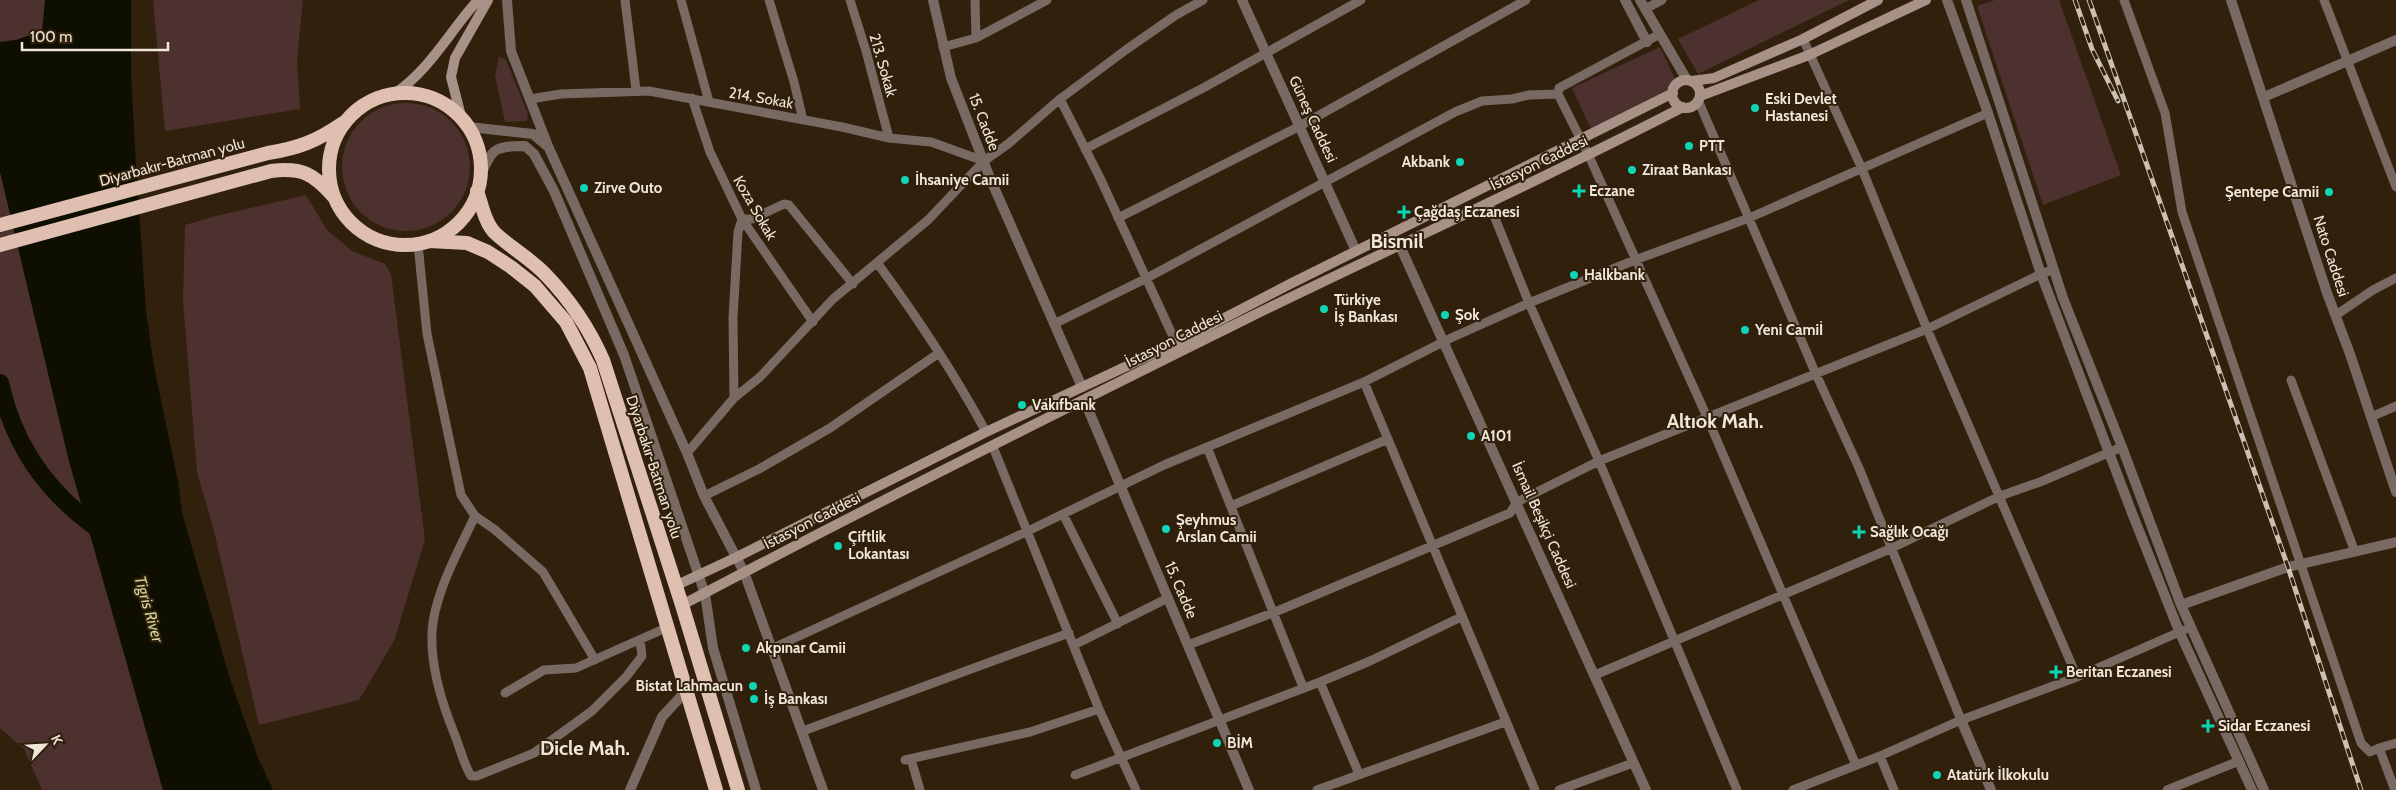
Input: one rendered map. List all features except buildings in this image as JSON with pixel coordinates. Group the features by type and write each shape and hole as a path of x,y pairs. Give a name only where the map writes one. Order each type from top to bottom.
{"highway":[{"path":"0,246 186,196 236,180 285,169 299,170 313,176 335,198 349,220 368,235 392,244 423,242 442,236 461,221 475,200 481,175 479,150 466,123 452,108 429,96 405,92 380,97 359,108 342,127 332,150 330,174 335,198"},
{"name":"Diyarbakır-Batman yolu","path":"0,225 268,153 296,148 313,142 347,121"},
{"name":"Diyarbakır-Batman yolu","path":"477,191 486,219 495,232 545,274 569,301 590,331 603,360 682,605 738,790"},
{"name":"Diyarbakır-Batman yolu","path":"423,242 466,243 488,252 535,286 566,322 590,368 716,790"}],"main road":[{"path":"394,94 422,72 457,22 478,0"},
{"path":"466,123 451,78 455,58 488,0"},
{"path":"1878,0 1803,39 1714,78 1678,82 1673,93 1675,102 1682,107 1692,106 1699,98 1809,55 1926,0"},
{"path":"1689,80 1698,87 1699,98"},
{"name":"İstasyon Caddesi","path":"675,586 737,557 986,432 1176,343 1673,93"},
{"name":"İstasyon Caddesi","path":"682,605 1250,318 1589,156 1682,107"}],"street":[{"path":"507,0 511,50 548,146 687,453 704,496 744,572 824,790"},
{"path":"624,0 636,90"},
{"path":"681,0 709,102"},
{"path":"769,0 794,82 803,120"},
{"name":"213. Sokak","path":"850,0 866,51 889,138"},
{"name":"15. Cadde","path":"933,0 951,78 984,161 1082,387"},
{"path":"974,0 976,38"},
{"path":"943,47 976,38 1048,0"},
{"path":"687,453 734,398 760,376 834,299 878,264 928,220 984,161 1008,144 1060,99 1144,37 1176,15 1203,0"},
{"name":"Güneş Caddesi","path":"1242,0 1298,127 1356,251"},
{"path":"1085,149 1205,87 1361,0"},
{"path":"1118,218 1298,127 1526,0"},
{"path":"1625,0 1647,42"},
{"path":"1662,0 1643,5 1689,80"},
{"path":"1947,0 1988,112 2041,274 2109,452 2179,631 2252,790"},
{"path":"1966,0 2052,270 2122,447 2181,605 2264,790"},
{"path":"2124,0 2165,113 2184,220 2361,743 2370,752 2396,743"},
{"name":"Nato Caddesi","path":"2231,0 2396,492"},
{"path":"2324,0 2396,187"},
{"path":"1660,34 1559,88 1558,94 1589,156 1707,417 1784,593 1856,765"},
{"path":"1803,39 1862,169 1927,329 2077,677"},
{"path":"2264,96 2396,40"},
{"name":"214. Sokak","path":"530,99 561,94 636,90 692,98 730,108 803,120 889,138 931,142 984,161"},
{"path":"1054,324 1147,278 1426,127 1482,101 1512,99 1529,95 1558,94"},
{"name":"Koza Sokak","path":"692,98 710,152 742,219 813,322"},
{"path":"1699,98 1815,372 1859,468 1961,720 1992,790"},
{"path":"1060,99 1147,278 1176,343"},
{"path":"773,648 1120,487 1364,382 1529,303 1635,260 1749,218 1862,169 1930,136 1988,112"},
{"path":"466,123 534,134 548,146"},
{"path":"481,175 490,154 500,148 513,146 525,146 534,154 542,166 620,347 705,594 714,648 756,790"},
{"path":"1489,203 1529,303 1676,641 1737,790"},
{"path":"734,398 733,318 738,232 742,219 752,219 784,204 789,205 853,284"},
{"path":"423,242 427,334 461,495 475,516 494,529 543,572 595,660"},
{"name":"İsmail Beşikçi Caddesi","path":"1400,246 1646,790"},
{"path":"878,264 909,305 986,432"},
{"path":"1188,645 1275,612 1510,513 1517,502 1599,461 1815,372 1927,329 2052,270"},
{"path":"2336,315 2373,290 2396,278"},
{"path":"704,496 759,469 830,428 939,353"},
{"path":"2291,380 2355,552"},
{"path":"1364,382 1535,790"},
{"name":"15. Cadde","path":"1084,402 1250,790"},
{"path":"2371,417 2396,406"},
{"path":"1231,506 1388,438"},
{"path":"993,447 1100,709 1136,790"},
{"path":"1595,676 1892,548 2000,496 2040,482 2122,447"},
{"path":"1207,448 1275,612 1303,687"},
{"path":"1063,514 1118,624"},
{"path":"475,516 446,576 433,622 434,659 445,708 471,776 477,776 534,754 592,711 626,677 642,656 640,640"},
{"path":"2181,605 2288,567 2396,542"},
{"path":"1074,645 1168,598"},
{"path":"1075,775 1320,682 1370,661 1461,617"},
{"path":"505,693 544,670 576,668 668,627"},
{"path":"1793,790 1880,756 1961,720 2077,677 2190,627"},
{"path":"803,731 1069,633"},
{"path":"1320,682 1359,774"},
{"path":"630,790 646,758 662,717 686,691"},
{"path":"920,790 908,760 1030,732 1100,709"},
{"path":"1317,790 1505,722"},
{"path":"2379,748 2395,790"},
{"path":"1880,756 1894,790"},
{"path":"2167,790 2239,761"},
{"path":"1559,790 1633,763"}],"shaded area":[{"path":"0,0 45,0 43,31 16,40 0,42"},
{"path":"153,0 303,0 297,60 300,109 165,131"},
{"path":"1759,0 1849,0 1698,74 1678,39"},
{"path":"1995,0 2059,0 2121,175 2043,205 1977,6"},
{"path":"1660,47 1675,79 1665,91 1591,129 1572,88"},
{"path":"499,56 506,60 528,114 527,121 505,122 495,76"},
{"path":"406,103 430,108 451,122 465,143 470,167 465,191 451,212 430,226 406,231 382,226 361,212 347,191 342,167 347,143 361,122 382,108"},
{"path":"0,172 69,461 163,790 42,790 24,749 0,728"},
{"path":"306,195 327,230 352,251 385,264 391,274 425,540 394,641 359,700 259,725 214,531 197,472 183,301 185,225"}],"water":[{"path":"45,0 131,0 131,74 136,166 146,311 154,367 178,481 182,513 230,679 258,758 273,790 163,790 69,461 0,172 0,42 16,40 42,31"}],"waterway":[{"name":"Tigris River","path":"0,383 6,407 15,429 25,450 38,469 52,488 68,504 106,534"}],"railway":[{"path":"2075,0 2092,49 2118,101"},
{"path":"2089,0 2288,567 2361,790"}],"place":[{"name":"Eski Devlet Hastanesi","path":"1755,108"},
{"name":"PTT","path":"1689,146"},
{"name":"Akbank","path":"1460,162"},
{"name":"Ziraat Bankası","path":"1632,170"},
{"name":"İhsaniye Camii","path":"905,180"},
{"name":"Zirve Outo","path":"584,188"},
{"name":"Eczane","path":"1579,191"},
{"name":"Şentepe Camii","path":"2329,192"},
{"name":"Çağdaş Eczanesi","path":"1404,212"},
{"name":"Halkbank","path":"1574,275"},
{"name":"Türkiye İş Bankası","path":"1324,309"},
{"name":"Şok","path":"1445,315"},
{"name":"Yeni Camiİ","path":"1745,330"},
{"name":"Vakıfbank","path":"1022,405"},
{"name":"A101","path":"1471,436"},
{"name":"Şeyhmus Arslan Camii","path":"1166,529"},
{"name":"Sağlık Ocağı","path":"1859,532"},
{"name":"Çiftlik Lokantası","path":"838,546"},
{"name":"Akpınar Camii","path":"746,648"},
{"name":"Beritan Eczanesi","path":"2056,672"},
{"name":"Bistat Lahmacun","path":"753,686"},
{"name":"İş Bankası","path":"754,699"},
{"name":"Sidar Eczanesi","path":"2208,726"},
{"name":"BİM","path":"1217,743"},
{"name":"Atatürk İlkokulu","path":"1937,775"}],"district":[{"name":"Bismil","path":"1397,241"},
{"name":"Altıok Mah.","path":"1715,421"},
{"name":"Dicle Mah.","path":"585,748"}]}
